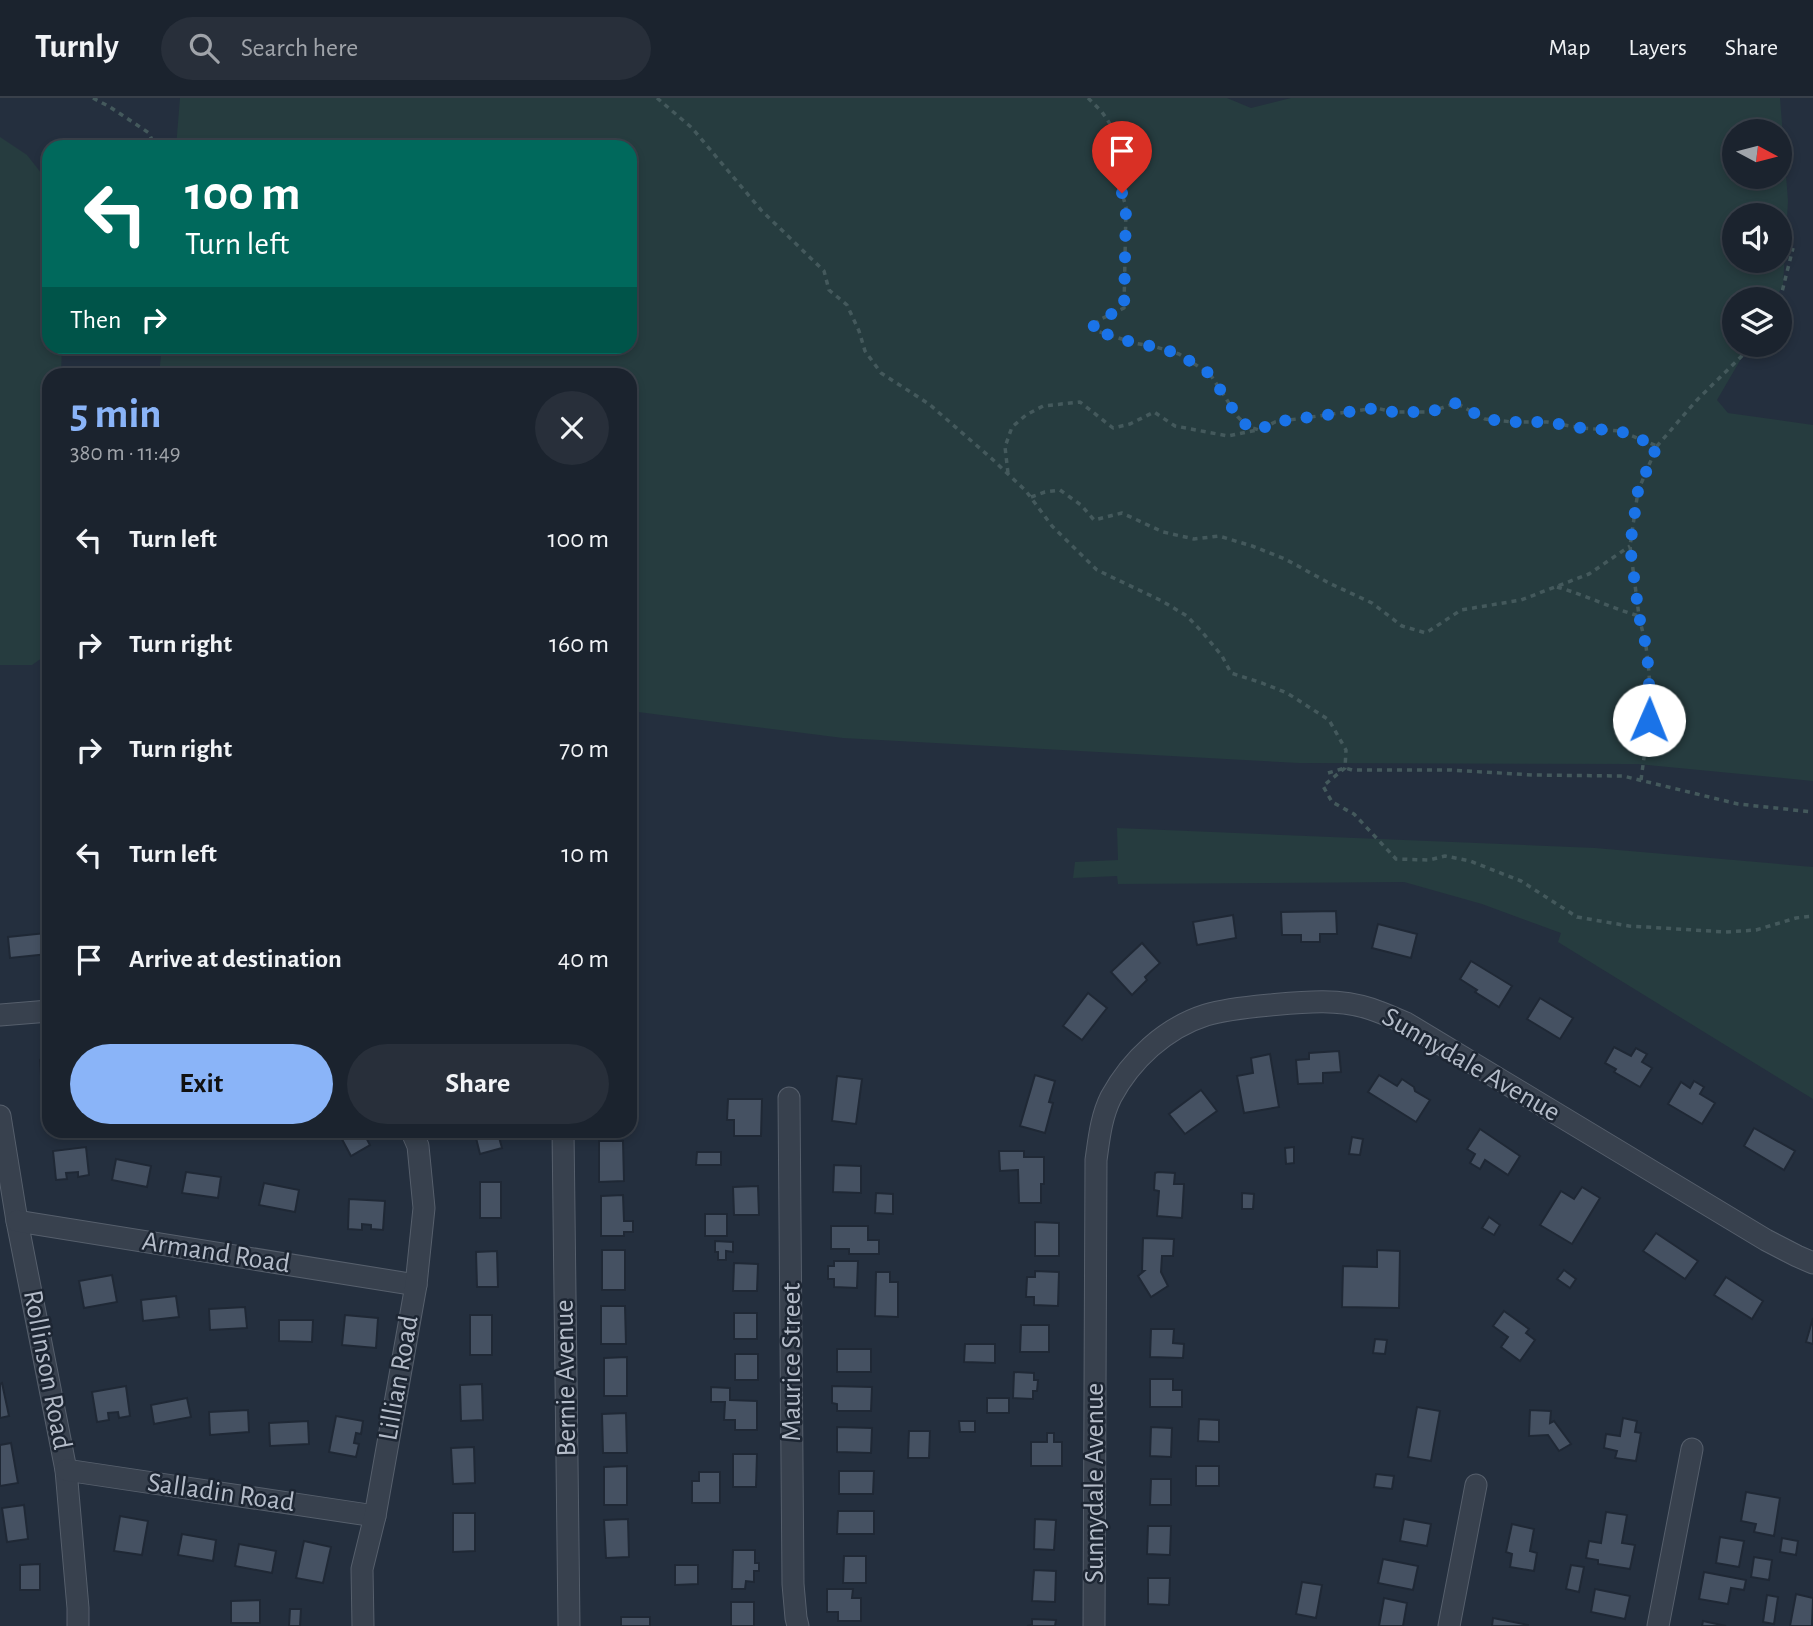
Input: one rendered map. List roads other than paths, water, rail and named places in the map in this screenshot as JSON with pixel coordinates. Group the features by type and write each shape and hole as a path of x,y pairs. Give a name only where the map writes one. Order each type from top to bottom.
{"street":[{"name":"Sunnydale Avenue","path":"1094,1626 1096,1160 1101,1126 1110,1099 1128,1069 1151,1046 1174,1030 1206,1015 1249,1007 1332,1002 1368,1008 1406,1023 1766,1240 1813,1263"},
{"path":"0,1015 42,1012"},
{"name":"Maurice Street","path":"789,1098 793,1584 798,1626"},
{"name":"Rollinson Road","path":"0,1116 17,1221 66,1469 78,1626"},
{"name":"Lillian Road","path":"363,1626 362,1569 375,1516 416,1285 424,1208 418,1146 414,1138"},
{"name":"Bernie Avenue","path":"563,1138 569,1626"},
{"name":"Armand Road","path":"17,1221 416,1285"},
{"path":"1658,1626 1692,1449"},
{"name":"Salladin Road","path":"66,1469 375,1516"},
{"path":"1448,1626 1476,1485"}]}
